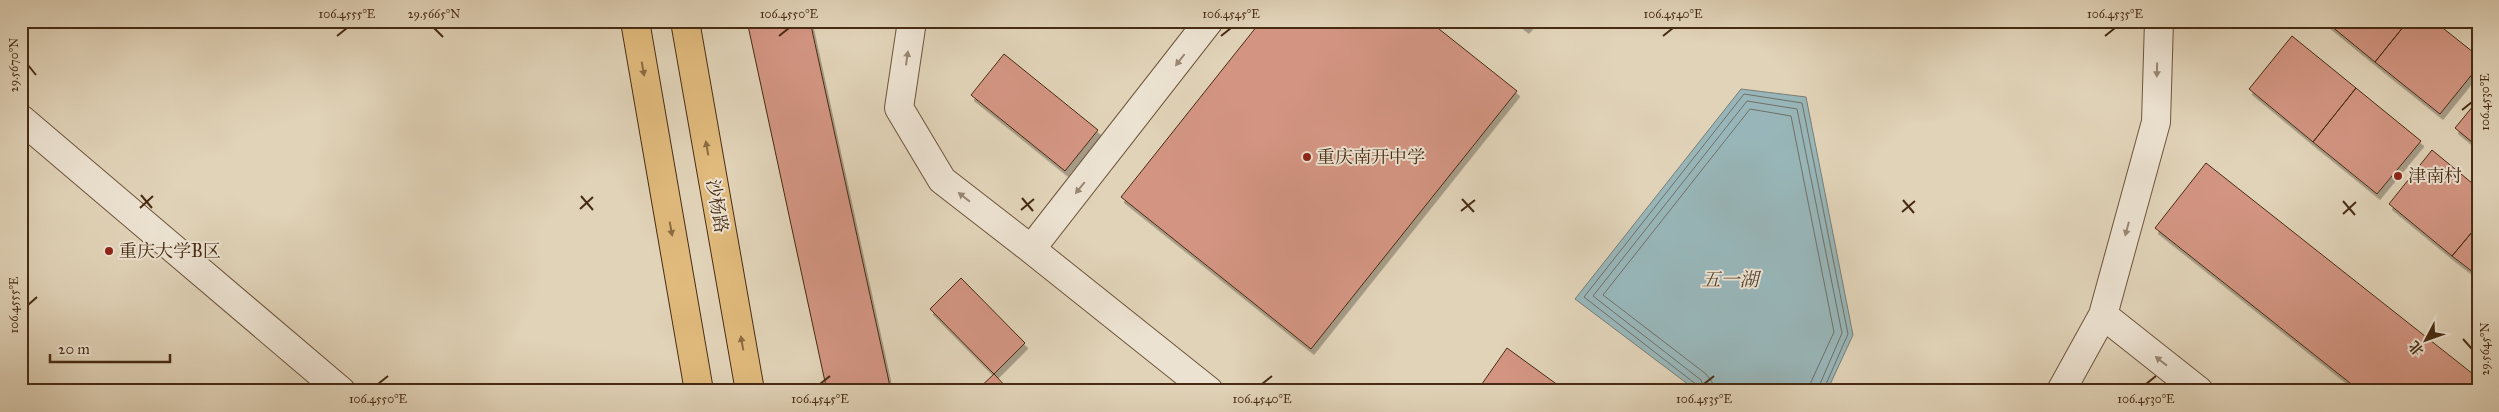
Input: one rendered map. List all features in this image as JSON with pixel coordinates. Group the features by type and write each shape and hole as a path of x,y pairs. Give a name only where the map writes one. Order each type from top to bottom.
{"main road":[{"path":"635,21 699,391"},
{"name":"沙杨路","path":"685,21 750,391"}],"street":[{"path":"912,21 899,108 942,180 1209,391"},
{"path":"1031,249 1209,21"},
{"path":"2061,391 2103,315 2156,122 2159,21"},
{"path":"21,119 341,391"},
{"path":"2103,315 2199,391"}],"water":[{"name":"五一湖","path":"1741,89 1806,97 1853,335 1827,391 1697,391 1575,299"}],"building":[{"path":"747,21 810,21 891,391 827,391"},
{"path":"1261,21 1429,21 1517,91 1311,349 1121,197"},
{"path":"1517,21 1532,21 1526,28"},
{"path":"2325,21 2408,21 2375,62"},
{"path":"2408,21 2434,21 2478,56 2478,67 2440,114 2375,62"},
{"path":"2292,36 2356,88 2313,142 2249,89"},
{"path":"1004,54 1098,130 1065,171 971,95"},
{"path":"2356,88 2421,141 2377,194 2313,142"},
{"path":"2478,100 2478,147 2455,128"},
{"path":"2432,150 2478,188 2478,225 2452,256 2389,204"},
{"path":"2206,163 2478,378 2478,391 2360,391 2155,228"},
{"path":"2478,225 2478,276 2452,256"},
{"path":"961,278 1025,343 994,374 930,309"},
{"path":"1507,348 1566,391 1477,391"},
{"path":"994,374 1010,391 976,391"}],"place":[{"name":"重庆南开中学","path":"1307,157"},
{"name":"津南村","path":"2398,176"},
{"name":"重庆大学B区","path":"109,251"}]}
